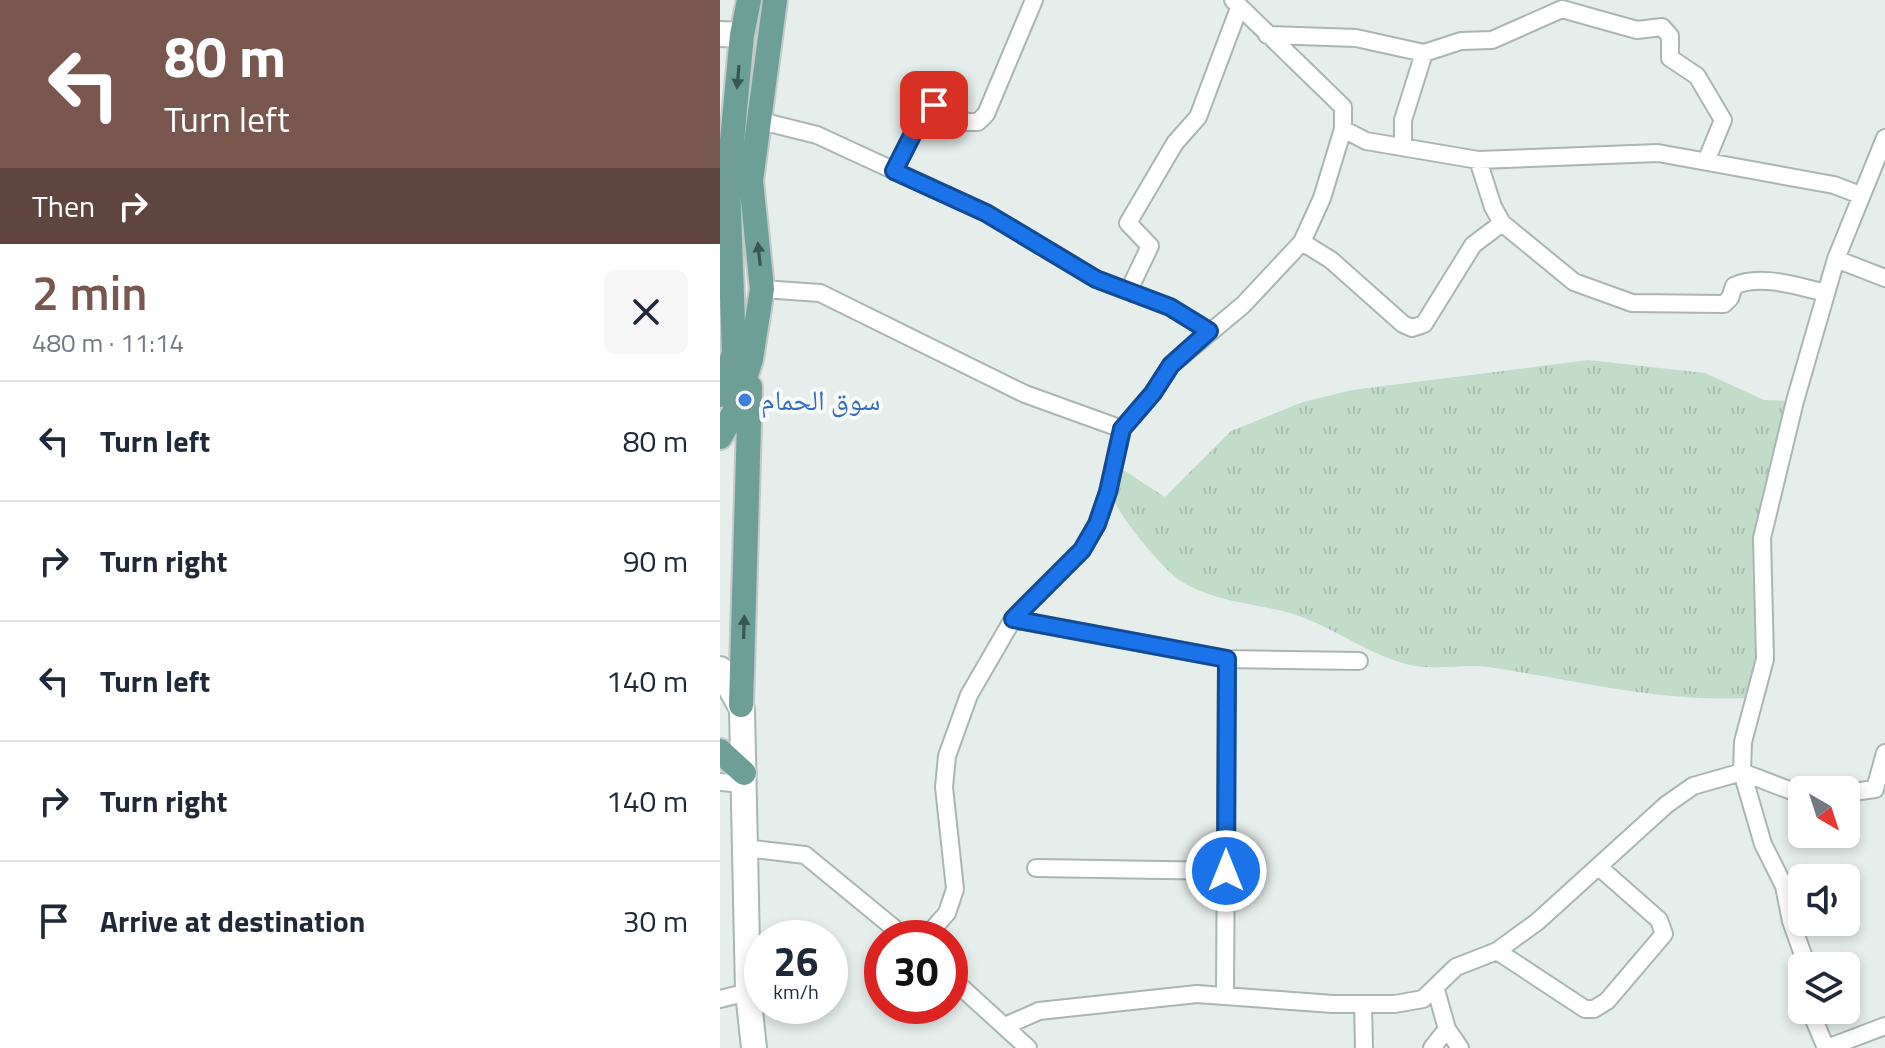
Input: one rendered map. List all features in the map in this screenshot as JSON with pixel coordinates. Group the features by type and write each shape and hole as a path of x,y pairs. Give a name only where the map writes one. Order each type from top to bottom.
{"main road":[{"path":"720,395 734,353 724,182 731,34 749,0"},
{"path":"746,920 745,848 736,780 734,709 751,359 762,289 751,181 775,0"},
{"path":"720,437 735,411 751,359"},
{"path":"720,669 734,709"},
{"path":"720,751 736,780"},
{"path":"751,1024 754,1048"}],"street":[{"path":"894,171 926,108 934,105 967,122 978,122 986,114 1034,0"},
{"path":"941,920 947,913 955,889 944,787 947,756 969,695 1013,619 1082,550 1097,524 1108,492 1122,429 1153,393 1171,365 1243,305 1302,242 1322,198 1343,129 1343,107 1333,94 1236,4 1198,117 1175,143 1128,223 1150,246 1129,290"},
{"path":"1267,35 1356,38 1424,53 1461,41 1492,40 1562,9 1637,30 1662,27 1670,36 1670,58 1697,76 1723,120 1707,159"},
{"path":"1403,146 1403,120 1424,53"},
{"path":"757,120 817,135 986,213 1096,279 1170,307 1209,331"},
{"path":"1343,129 1366,141 1478,160 1658,153 1707,159 1834,185 1860,195"},
{"path":"1802,952 1791,921 1784,886 1763,844 1742,772 1743,742 1765,659 1762,538 1836,259 1885,138"},
{"path":"1478,160 1493,207 1502,223 1574,282 1632,303 1724,304 1740,283 1778,283 1826,293"},
{"path":"1302,242 1331,260 1403,324 1412,328 1424,324 1473,245 1502,223"},
{"path":"1836,259 1885,278"},
{"path":"762,289 820,293 1025,394 1122,429"},
{"path":"1013,619 1227,659 1359,661"},
{"path":"1225,996 1227,659"},
{"path":"1860,791 1875,789 1885,753"},
{"path":"1005,1026 1039,1011 1197,994 1363,1004 1423,999 1436,990 1456,967 1497,951 1600,868 1666,805 1693,786 1742,772 1788,790"},
{"path":"745,848 805,855 884,920"},
{"path":"1036,868 1226,871"},
{"path":"1497,951 1585,1009 1602,1005 1664,934 1659,920 1600,868"},
{"path":"1436,990 1447,1029 1460,1048"},
{"path":"720,999 744,993"},
{"path":"968,993 1005,1026 1020,1045"},
{"path":"1363,1004 1364,1048"},
{"path":"1816,1024 1827,1048 1885,1026"},
{"path":"1432,1048 1447,1029"}],"green space":[{"path":"1588,360 1705,373 1764,400 1795,401 1762,537 1758,697 1690,698 1622,690 1488,667 1424,667 1399,662 1293,614 1219,597 1191,587 1171,573 1151,552 1121,513 1112,494 1114,464 1165,497 1231,431 1303,402 1352,390"}],"place":[{"name":"سوق الحمام","path":"745,400"}],"route":[{"path":"934,105 926,108 894,171 986,213 1096,279 1170,307 1209,331 1171,365 1153,393 1122,429 1108,492 1097,524 1082,550 1013,619 1227,659 1226,871"}]}
